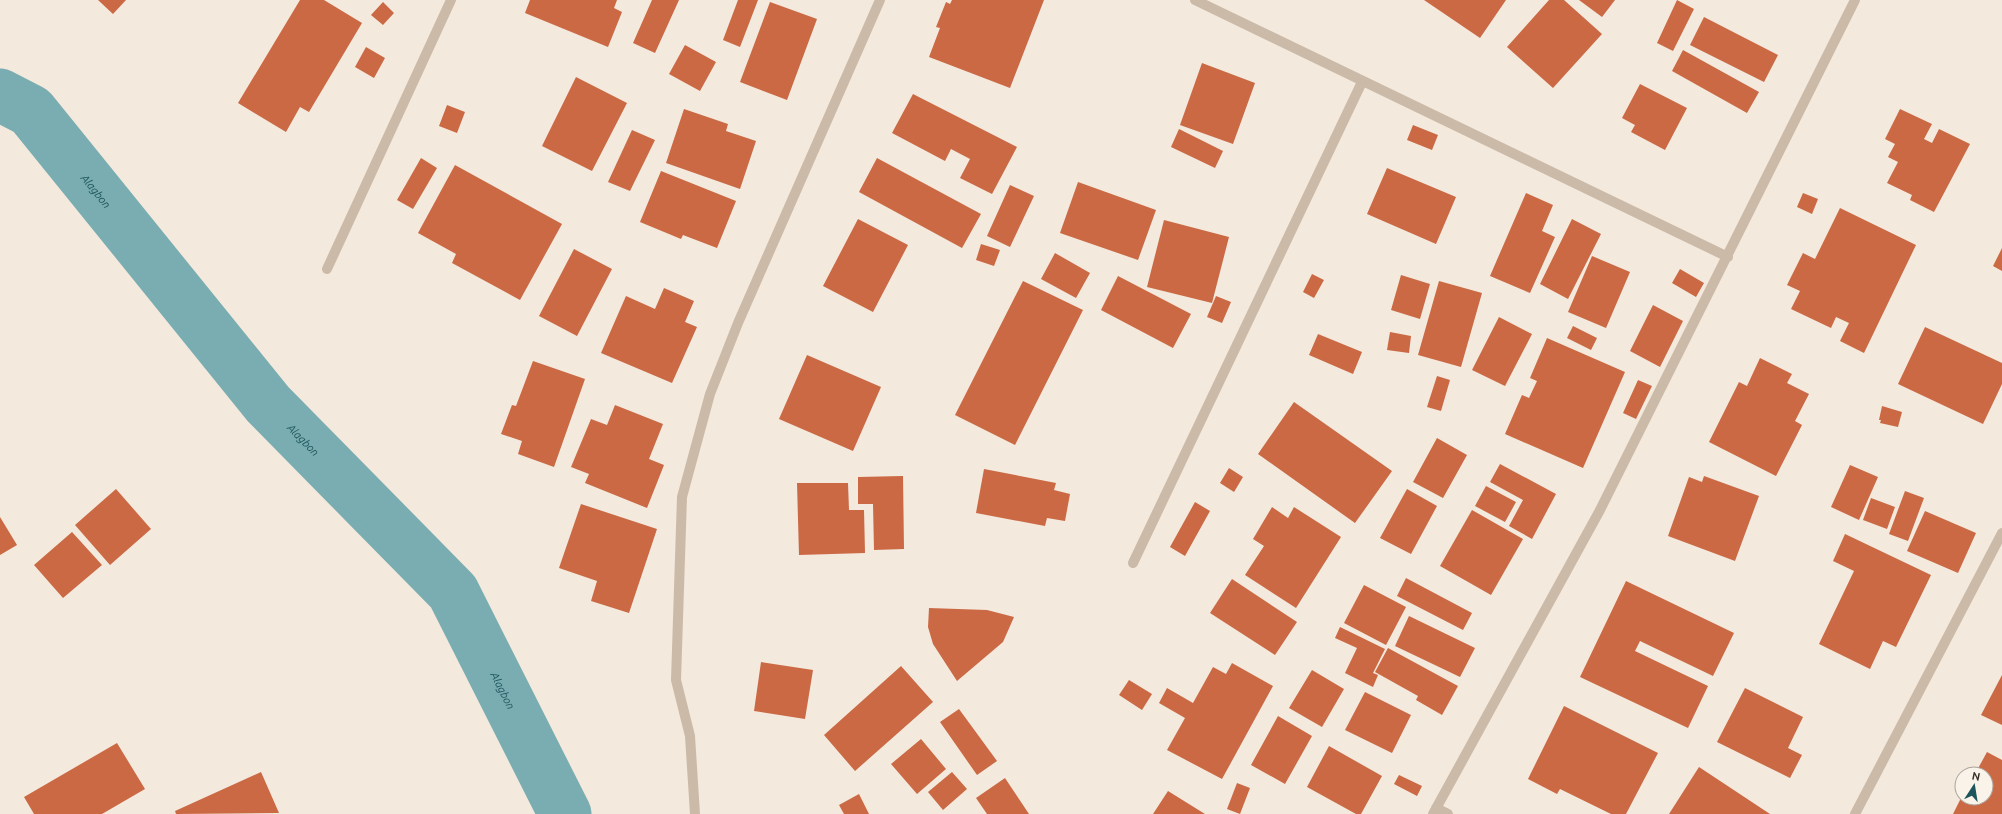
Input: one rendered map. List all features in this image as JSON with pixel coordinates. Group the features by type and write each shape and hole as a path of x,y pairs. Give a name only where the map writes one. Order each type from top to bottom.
{"street":[{"path":"695,814 690,736 676,680 682,497 710,394 735,330 880,0"},
{"path":"1195,0 1362,82 1728,256"},
{"path":"1448,814 1434,811 1600,510 1855,0"},
{"path":"327,269 448,1"},
{"path":"1133,563 1362,82"},
{"path":"1855,814 2002,533"}],"building":[{"path":"98,0 126,0 113,14"},
{"path":"300,0 324,0 362,23 309,112 300,107 286,132 238,103"},
{"path":"530,0 617,0 614,8 622,12 608,47 525,13"},
{"path":"652,0 679,0 655,53 633,43"},
{"path":"738,0 758,0 740,47 723,40"},
{"path":"952,0 1044,0 1010,88 929,57 940,28 936,27 946,2 950,4"},
{"path":"1424,0 1506,0 1480,38"},
{"path":"1549,0 1564,0 1602,34 1553,88 1507,47"},
{"path":"1579,0 1615,0 1602,17"},
{"path":"1677,0 1694,9 1673,51 1657,43"},
{"path":"383,2 394,13 383,25 371,15"},
{"path":"770,2 817,19 787,100 740,82"},
{"path":"1704,17 1778,55 1764,82 1690,45"},
{"path":"685,45 716,62 700,91 669,74"},
{"path":"366,47 385,58 374,78 355,67"},
{"path":"1683,50 1759,92 1747,113 1672,71"},
{"path":"1202,63 1255,83 1233,144 1180,125"},
{"path":"576,77 627,103 592,171 542,146"},
{"path":"1640,84 1687,108 1665,150 1631,132 1635,125 1622,118"},
{"path":"913,94 1017,147 992,194 960,178 970,159 951,149 945,161 892,133"},
{"path":"447,105 465,112 457,133 439,126"},
{"path":"684,109 728,124 726,131 756,141 740,189 666,163"},
{"path":"1900,109 1932,124 1924,139 1932,143 1939,129 1970,144 1934,212 1910,200 1912,195 1887,183 1898,162 1888,157 1895,144 1885,139"},
{"path":"1413,125 1438,135 1432,150 1407,140"},
{"path":"1179,129 1223,151 1215,168 1171,147"},
{"path":"632,130 655,140 630,191 608,182"},
{"path":"421,158 437,168 413,209 397,200"},
{"path":"877,158 981,214 962,248 859,192"},
{"path":"455,165 562,224 520,300 452,263 456,254 418,233"},
{"path":"1387,168 1456,197 1436,244 1367,214"},
{"path":"661,171 736,201 717,248 683,235 681,239 640,222"},
{"path":"1078,182 1156,210 1138,260 1060,233"},
{"path":"1010,185 1034,196 1010,247 987,236"},
{"path":"1526,193 1553,205 1542,231 1555,237 1530,293 1490,276"},
{"path":"1803,193 1818,199 1812,214 1797,207"},
{"path":"1840,208 1916,245 1864,353 1840,341 1849,323 1836,317 1831,328 1791,309 1800,291 1787,285 1803,253 1815,259"},
{"path":"858,219 908,245 873,312 823,286"},
{"path":"1572,219 1601,234 1568,299 1540,284"},
{"path":"1164,220 1229,237 1212,303 1147,287"},
{"path":"981,244 1000,250 994,266 976,260"},
{"path":"2002,248 2002,271 1993,266"},
{"path":"574,249 612,269 577,336 539,316"},
{"path":"1055,253 1090,273 1076,298 1041,279"},
{"path":"1592,256 1630,272 1606,328 1568,312"},
{"path":"1680,269 1704,283 1696,297 1672,283"},
{"path":"1312,274 1324,280 1314,298 1303,292"},
{"path":"1401,275 1430,284 1420,319 1391,310"},
{"path":"1118,276 1191,314 1173,348 1101,310"},
{"path":"1023,281 1083,310 1015,445 955,415"},
{"path":"1439,281 1482,293 1461,367 1418,355"},
{"path":"664,288 694,301 685,322 697,327 672,383 601,353 626,296 655,309"},
{"path":"1216,296 1231,302 1222,323 1207,317"},
{"path":"1653,305 1683,321 1660,367 1630,351"},
{"path":"1499,317 1532,334 1505,386 1472,370"},
{"path":"1573,326 1597,338 1591,350 1567,338"},
{"path":"1925,327 2002,363 2002,384 1983,424 1898,384"},
{"path":"1390,332 1411,336 1409,353 1387,350"},
{"path":"1318,334 1362,352 1353,374 1309,355"},
{"path":"1547,338 1625,372 1583,468 1505,434 1522,395 1529,398 1537,381 1530,378"},
{"path":"807,355 881,387 853,451 779,419"},
{"path":"1760,358 1792,374 1787,383 1809,394 1795,421 1802,425 1776,476 1709,442 1739,382 1747,386"},
{"path":"533,361 585,379 554,467 518,454 522,441 501,434 512,405 516,406"},
{"path":"1437,376 1450,380 1441,411 1427,407"},
{"path":"1638,380 1652,386 1636,419 1623,413"},
{"path":"1294,402 1392,471 1355,523 1258,454"},
{"path":"615,405 663,424 649,459 664,465 647,508 585,483 589,474 571,467 591,419 607,425"},
{"path":"1882,406 1902,412 1898,427 1880,423 1881,420 1879,420"},
{"path":"1437,438 1467,455 1443,498 1413,482"},
{"path":"1500,464 1556,494 1532,539 1509,526 1523,500 1490,482"},
{"path":"1850,465 1878,477 1859,520 1831,507"},
{"path":"1229,468 1243,477 1234,492 1220,483"},
{"path":"984,469 1056,483 1054,490 1070,494 1065,521 1047,518 1045,526 976,513"},
{"path":"903,476 904,549 874,550 873,504 858,504 858,477"},
{"path":"1704,476 1759,496 1735,561 1668,536 1689,477 1702,482"},
{"path":"797,483 848,483 849,510 864,510 865,553 799,555"},
{"path":"1486,486 1516,502 1505,522 1475,506"},
{"path":"116,489 151,529 110,565 75,525"},
{"path":"1407,489 1437,506 1411,554 1380,538"},
{"path":"1905,491 1924,498 1908,541 1889,534"},
{"path":"1871,498 1895,507 1887,529 1863,520"},
{"path":"1195,502 1210,511 1185,556 1170,547"},
{"path":"581,504 657,529 629,613 591,601 597,581 559,568"},
{"path":"1272,507 1288,518 1294,507 1341,537 1296,608 1245,575 1264,546 1253,539"},
{"path":"1472,510 1523,539 1491,595 1440,566"},
{"path":"1925,511 1976,533 1958,573 1907,551"},
{"path":"0,517 17,545 0,555"},
{"path":"72,532 102,565 63,598 34,565"},
{"path":"1845,534 1931,575 1896,647 1883,641 1870,669 1819,644 1854,571 1833,561"},
{"path":"1406,578 1472,613 1463,630 1397,596"},
{"path":"1232,579 1297,622 1275,655 1210,613"},
{"path":"1626,581 1734,633 1713,676 1640,641 1635,651 1708,686 1688,728 1580,677"},
{"path":"1364,585 1406,607 1386,645 1344,623"},
{"path":"929,608 987,610 1014,617 1003,642 957,681 933,644 928,627"},
{"path":"1409,616 1475,648 1460,677 1395,646"},
{"path":"1340,627 1385,649 1373,673 1378,675 1373,687 1345,673 1357,648 1335,638"},
{"path":"1388,648 1458,686 1442,715 1416,700 1418,696 1375,672"},
{"path":"761,662 813,670 805,719 754,711"},
{"path":"1232,663 1273,686 1222,779 1167,750 1185,718 1159,703 1167,688 1193,703 1213,667 1226,674"},
{"path":"901,666 933,702 855,771 824,735"},
{"path":"1312,670 1344,689 1322,727 1289,708"},
{"path":"2002,675 2002,725 1981,715"},
{"path":"1129,680 1152,694 1142,710 1119,695"},
{"path":"1745,688 1803,717 1788,748 1802,755 1790,778 1717,742"},
{"path":"1365,692 1411,715 1392,753 1345,730"},
{"path":"1564,706 1658,753 1626,814 1611,814 1560,789 1557,794 1528,779"},
{"path":"959,709 997,761 977,775 940,722"},
{"path":"1278,716 1312,736 1285,784 1251,765"},
{"path":"921,739 946,769 917,794 891,764"},
{"path":"117,743 145,789 102,814 34,814 24,797"},
{"path":"1329,746 1382,776 1361,814 1356,814 1307,787"},
{"path":"1987,752 2002,760 2002,814 1953,814 1957,806 1994,806 1994,766 1979,766"},
{"path":"1699,767 1770,814 1669,814"},
{"path":"261,772 279,813 176,814 175,811"},
{"path":"952,772 967,789 943,810 928,792"},
{"path":"1399,775 1422,786 1417,796 1394,784"},
{"path":"1005,778 1029,814 987,814 976,798"},
{"path":"1237,783 1250,788 1240,814 1227,809"},
{"path":"1168,791 1205,814 1153,814"},
{"path":"859,794 869,814 844,814 839,805"}],"waterway":[{"name":"Alagbon","path":"0,95 31,111 268,404 453,592 565,814"}]}
